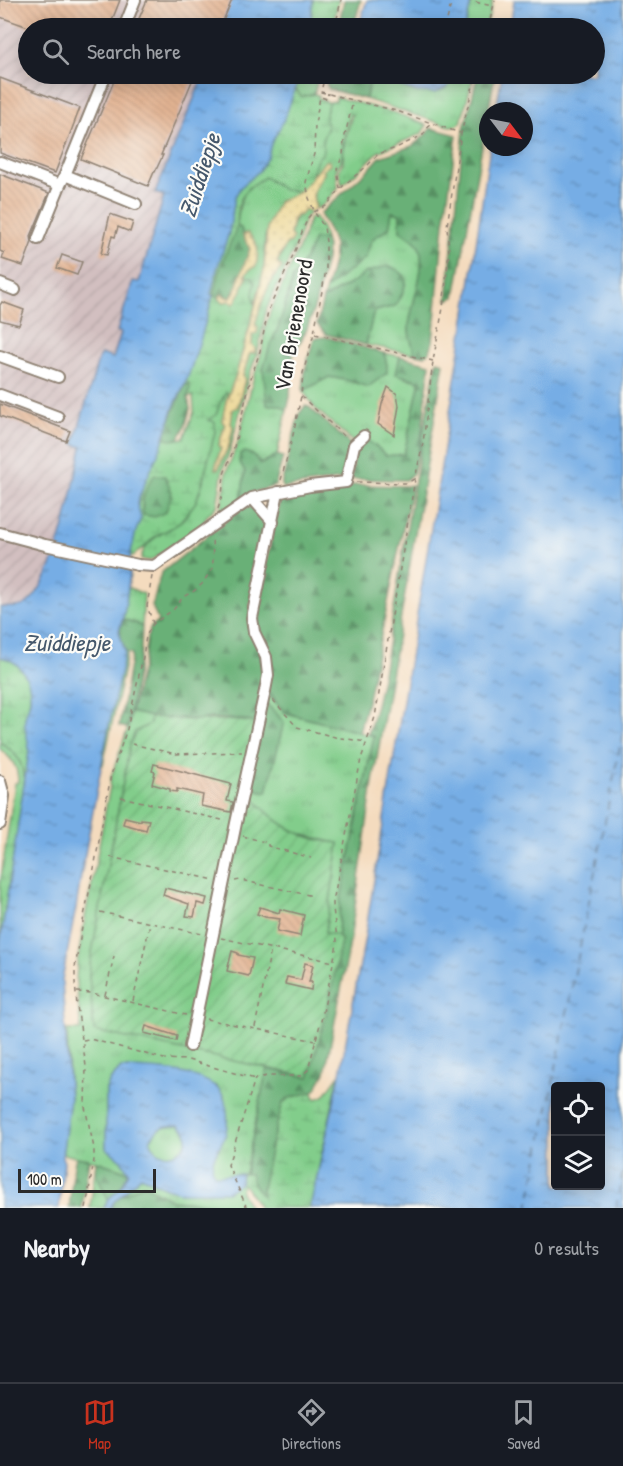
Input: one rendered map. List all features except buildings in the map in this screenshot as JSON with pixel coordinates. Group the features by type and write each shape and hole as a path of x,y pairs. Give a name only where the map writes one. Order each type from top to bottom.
{"street":[{"path":"128,18 135,0"},
{"path":"38,239 102,84"},
{"path":"0,162 136,204"},
{"path":"0,284 15,290"},
{"path":"0,356 58,376"},
{"path":"0,395 58,417"},
{"path":"0,533 138,565 154,566 252,498 310,486 346,482 354,445 364,436"},
{"path":"190,1046 268,675 266,657 254,632 252,618 278,492"},
{"path":"252,498 273,522"},
{"path":"0,781 4,796 0,824"}],"path":[{"path":"337,18 341,0"},
{"path":"448,18 452,0"},
{"path":"467,0 494,6"},
{"path":"491,18 495,0"},
{"path":"323,84 321,92 397,111 461,134"},
{"path":"83,1040 90,1039 164,1059 188,1060 255,1079 266,1076 302,1076 308,1070 338,944 333,903 361,759 375,717 423,443 450,252 447,226 461,134 474,84"},
{"name":"Van Brienenoord","path":"278,492 294,431 303,373 314,333 326,270 324,227 315,213 306,180 314,154 315,124 320,97 327,99 328,93"},
{"path":"340,189 337,169 343,154 353,100"},
{"path":"216,512 219,508 224,474 260,351 268,311 308,218 326,206 340,189 378,154 423,135 430,123"},
{"path":"314,333 433,362"},
{"path":"301,396 354,445"},
{"path":"346,482 407,483 415,479"},
{"path":"86,1208 94,1148 85,1107 86,1066 75,982 75,968 84,916 111,776 127,729 146,636 153,624 174,609 183,597 202,584 212,569 212,534 209,528"},
{"path":"153,624 147,606 154,566"},
{"path":"265,691 297,727 335,737 367,742"},
{"path":"132,744 176,754 252,752"},
{"path":"121,797 235,828 268,843 268,846 311,858"},
{"path":"110,857 225,882 240,880 313,896"},
{"path":"132,1003 150,923"},
{"path":"255,1028 271,948"},
{"path":"105,996 114,956"},
{"path":"247,1208 228,1165 255,1079"}],"shaded area":[{"path":"0,0 262,0 254,18 18,18 18,84 226,84 67,555 9,624 0,625"}],"green space":[{"path":"313,0 339,0 334,18 311,18"},
{"path":"344,0 361,0 356,18 340,18"},
{"path":"472,0 493,0 488,18 468,18"},
{"path":"296,84 316,84 314,94 301,97 295,88"},
{"path":"296,84 295,88 301,97 314,94 328,102 325,120 328,127 323,138 322,155 318,157 312,173 314,173 308,184 300,191 284,190 265,177 248,188 238,207 237,226 220,268 213,296 219,298 222,303 227,302 237,293 247,277 252,277 255,283 253,295 255,306 229,395 226,392 216,415 208,420 215,422 215,432 196,502 178,524 153,538 145,547 130,557 131,567 119,633 127,654 103,765 100,768 125,559 158,436 234,197","holes":["189,383 188,397 193,396 194,412 184,438 173,440 166,438 166,429 185,385","154,475 165,476 172,492 166,512 155,517 143,515 142,504 148,484"]},
{"path":"326,84 370,84 365,99 329,89"},
{"path":"369,84 395,84 417,92 448,87 449,84 471,84 461,123 455,126 365,99"},
{"path":"475,84 493,84 490,102 479,102 480,156 455,297 447,300 464,129"},
{"path":"336,97 396,113 427,125 421,134 378,152 342,185 339,170 343,163 344,143 352,115 350,114 343,140 341,162 336,169 338,188 325,203 316,208 314,194 324,173 325,162 316,173 312,173 320,147 328,102 336,101"},
{"path":"431,128 457,135 444,224 433,341 430,351 425,356 415,354 409,330 420,274 421,253 414,240 400,231 400,214 392,212 389,229 373,239 366,257 326,289 333,261 334,245 320,214 380,157 412,146"},
{"path":"265,177 284,190 300,191 279,201 265,237 264,270 255,306 254,283 252,277 245,275 250,269 248,233 243,235 237,226 242,197 250,186"},
{"path":"305,208 310,212 305,218 297,243 266,311 258,351 223,469 217,506 206,517 203,524 150,561 141,559 150,542 181,521 198,497 215,432 207,420 216,415 227,391 229,395 226,401 225,425 215,469 218,469 229,445 233,409 238,407 241,397 249,355 254,353 252,335 255,333 259,307 266,290 281,268 277,263 285,246 291,243 293,238 290,234 294,220"},
{"path":"392,212 400,214 400,231 414,240 421,253 420,274 409,327 415,354 366,345 373,315 376,311 395,306 402,296 406,282 376,270 365,273 323,299 326,289 366,257 373,239"},
{"path":"314,216 322,228 325,239 314,239 293,278 279,326 270,345 267,405 278,405 287,410 277,455 260,464 239,461 245,471 241,500 219,515 226,473 238,442 270,312 309,220"},
{"path":"237,226 241,228 250,249 230,299 222,294 219,298 213,296 220,268"},
{"path":"314,239 325,239 326,259 307,329 293,356 287,410 278,405 267,405 263,369 293,278"},
{"path":"387,266 405,276 404,288 395,306 375,311 366,345 326,334 317,324 323,299 365,273"},
{"path":"326,337 384,353 387,373 368,387 329,377 303,391 305,370 314,338"},
{"path":"384,353 400,356 397,374 420,381 404,454 386,456 377,447 353,442 314,407 303,391 329,377 368,387 387,365"},
{"path":"400,356 430,364 421,440 413,473 406,480 351,479 356,450 365,439 386,456 404,454 420,381 396,374"},
{"path":"437,361 444,363 373,782 349,948 325,1073 312,1092 290,1098 283,1103 262,1189 263,1199 250,1175 245,1174 267,1069 309,1077 327,1010 341,940 338,935 340,903 374,736 368,734 386,659 416,471"},
{"path":"189,383 190,409 185,427 179,438 173,440 166,438 166,429 185,385"},
{"path":"305,406 309,407 352,446 343,479 283,488 281,485 299,414"},
{"path":"245,452 253,455 261,464 277,455 283,457 275,486 251,493 241,500 245,471 239,461 240,454"},
{"path":"154,474 165,476 172,492 167,512 155,517 143,515 144,493"},
{"path":"412,485 369,694 359,732 286,713 267,693 254,619 281,495 324,487"},
{"path":"250,507 260,512 268,525 250,606 264,667 256,723 212,718 199,720 151,717 131,712 147,637 151,627 158,621 152,606 161,573 242,508"},
{"path":"127,587 144,594 142,627 123,619"},
{"path":"122,619 142,627 141,651 127,728 119,726 132,654 125,652 122,643 120,632"},
{"path":"0,657 20,668 30,688 25,722 30,750 25,779 17,758 0,742"},
{"path":"267,693 286,713 374,736 340,903 338,935 325,933 339,843 311,837 288,828 268,813 247,792 248,788 267,791 283,722 265,702"},
{"path":"265,702 284,722 267,792 248,788"},
{"path":"131,712 151,717 150,724 135,732 130,745 91,958 89,975 94,1031 267,1068 241,1192 250,1208 231,1208 227,1205 172,1200 143,1185 120,1196 141,1176 166,1188 241,1175 214,1175 211,1169 226,1133 227,1114 224,1096 216,1086 169,1071 121,1068 106,1089 106,1148 121,1160 129,1172 96,1161 62,1154 70,1099 67,1030 81,1030 76,982 77,963 111,777 129,725"},
{"path":"151,717 256,723 248,792 261,807 284,826 302,835 339,843 325,933 338,935 341,940 327,1010 309,1077 94,1031 89,975 91,958 130,745 135,732 150,724"},
{"path":"0,742 17,758 25,779 0,943 0,884 15,783 18,782 18,776 11,760 0,749"},
{"path":"339,1075 310,1208 259,1208 246,1187 240,1183 242,1174 250,1174 253,1184 263,1197 262,1189 272,1142 283,1103 290,1098 312,1092 316,1099 324,1096"},
{"path":"179,1125 186,1133 186,1144 183,1148 179,1152 168,1155 158,1152 150,1140 153,1135 159,1129"},
{"path":"76,1157 89,1159 82,1208 69,1208 74,1165"},
{"path":"96,1161 129,1172 121,1187 108,1200 95,1170"},
{"path":"95,1170 108,1200 104,1208 90,1208"},
{"path":"143,1184 172,1200 227,1205 231,1208 110,1208 120,1197"}],"sand":[{"path":"325,161 329,161 330,164 323,170 324,173 313,193 316,208 310,212 305,209 293,220 290,234 293,238 280,256 277,263 282,267 268,287 263,301 255,324 258,327 257,333 252,335 255,353 249,355 238,407 233,409 231,423 233,427 229,445 218,469 215,469 225,425 222,421 226,401 236,375 264,270 267,227 279,201 303,188"},
{"path":"248,233 257,248 256,266 245,275 247,277 234,304 229,301 223,302 219,298 222,294 230,299 234,293 250,249 243,235"}],"water":[{"path":"226,0 313,0 311,18 219,18"},
{"path":"367,0 472,0 468,18 361,18"},
{"path":"514,0 623,0 623,1208 310,1208 339,1079 363,948 467,306 489,156 533,156 533,102 497,102 500,84 605,84 605,18 511,18"},
{"name":"Zuiddiepje","path":"200,84 297,84 268,156 259,171 240,188 235,197 229,233 217,269 211,294 213,296 201,338 188,377 174,406 161,447 137,504 141,518 130,556 131,567 119,631 125,652 109,725 62,980 70,1099 62,1157 64,1162 59,1208 0,1208 0,943 29,751 25,716 30,693 27,678 19,667 0,657 0,607 17,607 27,603 38,591 56,553 82,447 74,444 99,357 101,354 113,358 121,333 117,331 133,281 139,282 164,196 155,193"},
{"path":"395,84 449,84 448,87 435,93 417,92"},
{"path":"121,1068 144,1069 183,1073 215,1086 223,1095 227,1108 227,1121 226,1133 213,1159 213,1170 215,1175 242,1174 240,1183 227,1192 180,1192 141,1176 110,1208 104,1208 108,1200 121,1187 129,1172 121,1160 106,1148 106,1089","holes":["179,1125 186,1132 187,1138 183,1147 169,1154 157,1151 150,1140 156,1132 165,1126"]}],"ferry route":[{"path":"528,1208 623,731"},
{"path":"616,1208 623,1169"}]}
